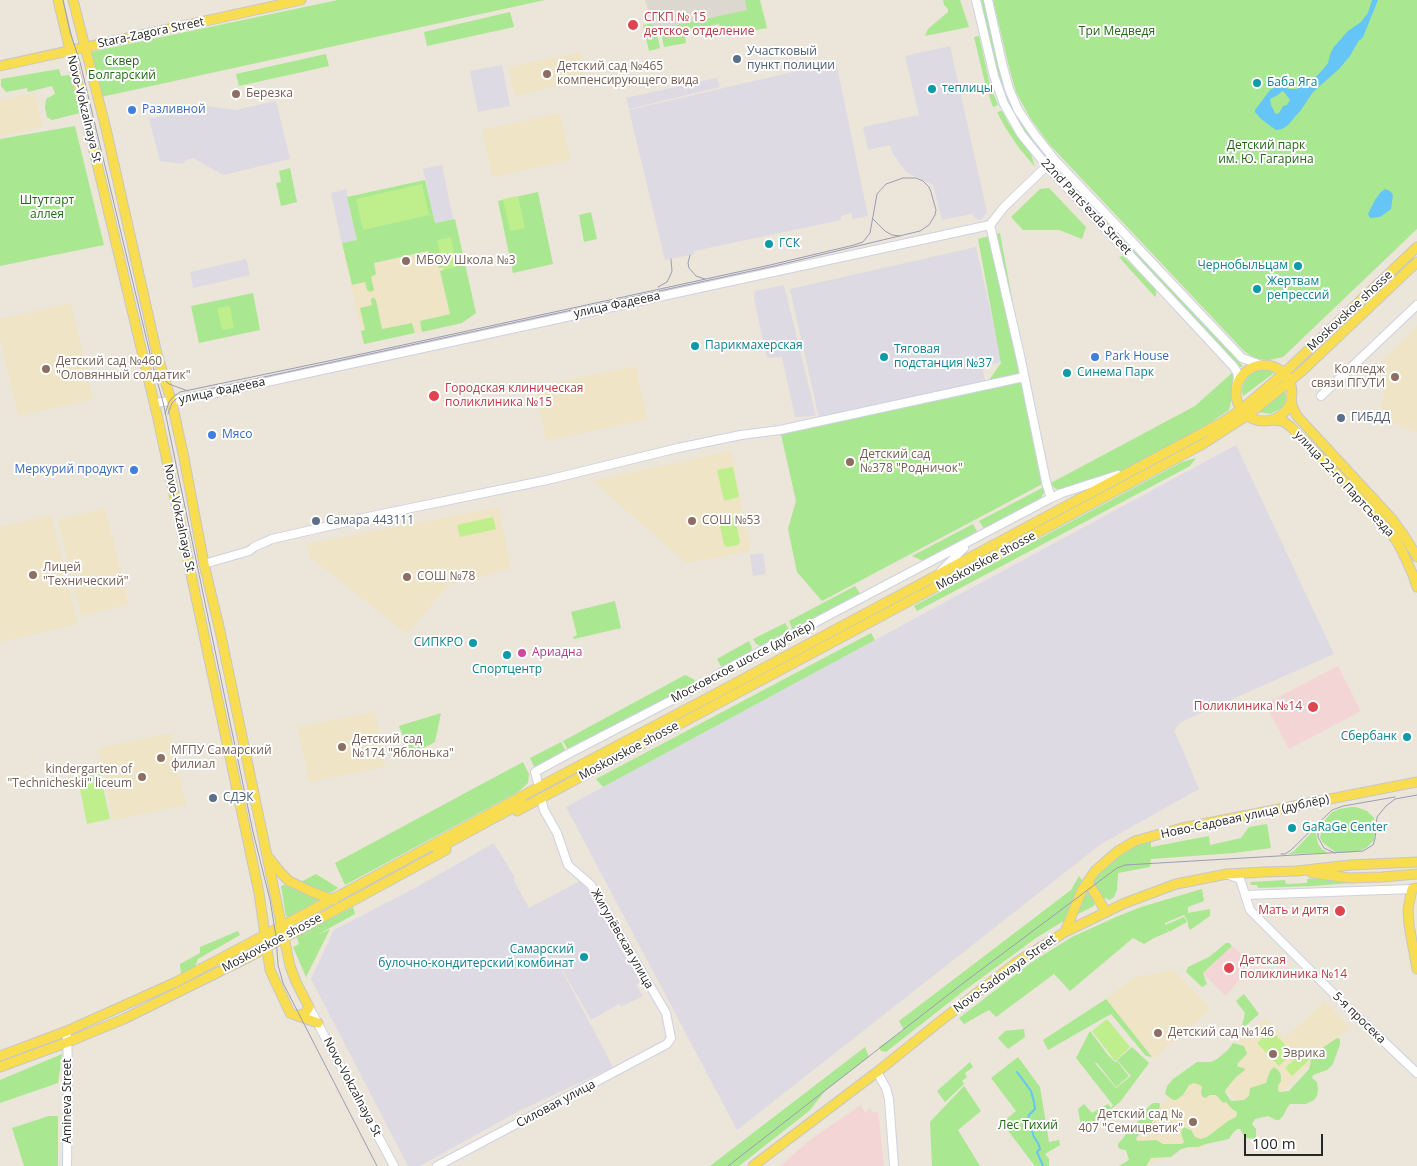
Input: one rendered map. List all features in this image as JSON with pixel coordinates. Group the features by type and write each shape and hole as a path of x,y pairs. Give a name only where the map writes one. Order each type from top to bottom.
{"main road":[{"name":"Novo-Vokzalnaya St","path":"58,0 154,403 259,893 270,970 290,1013 298,1016"},
{"name":"Novo-Vokzalnaya St","path":"73,0 106,129 157,354 172,401 204,564 220,631 283,932 293,974 309,1007"},
{"name":"Stara-Zagora Street","path":"0,66 302,0"},
{"name":"Moskovskoe shosse","path":"1286,377 1417,247"},
{"name":"Moskovskoe shosse","path":"1286,377 1417,255"},
{"name":"Moskovskoe shosse","path":"540,792 1204,444 1245,413 1417,262"},
{"path":"1261,365 1273,367 1286,377 1291,394 1290,400 1278,418 1258,420 1245,413 1237,402 1236,388 1242,375 1254,367 1261,365"},
{"name":"улица 22-го Партсъезда","path":"1291,394 1292,406 1297,416 1388,513 1406,537 1417,557"},
{"name":"Moskovskoe shosse","path":"283,932 335,901 1188,447 1245,413"},
{"name":"Moskovskoe shosse","path":"0,1067 67,1039 266,941 717,693 1221,423 1245,413"},
{"name":"улица 22-го Партсъезда","path":"1272,420 1284,421 1292,427 1376,515 1403,553 1417,587"},
{"name":"Ново-Садовая улица (дублёр)","path":"1065,932 1082,890 1095,871 1118,851 1135,842 1182,828 1417,782"},
{"path":"266,853 289,881 335,901"},
{"name":"Novo-Sadovaya Street","path":"753,1166 1010,968 1065,932 1125,903 1176,884 1228,874 1417,862"},
{"name":"Novo-Sadovaya Street","path":"1297,871 1350,878 1417,874"},
{"path":"1088,882 1106,912"},
{"path":"1414,888 1408,916 1417,969"},
{"name":"Moskovskoe shosse","path":"0,1056 67,1031 266,941"},
{"path":"298,1016 305,1013 309,1007"},
{"path":"298,1016 318,1023"},
{"name":"Moskovskoe shosse","path":"0,1061 67,1039"}],"street":[{"name":"22nd Parts'ezda Street","path":"976,0 994,76 1004,104 1021,134 1047,166 1233,366 1238,378 1236,388"},
{"name":"22nd Parts'ezda Street","path":"988,0 1009,89 1018,110 1032,131 1054,159 1242,358 1261,365"},
{"path":"1051,498 990,225 1004,207 1054,159"},
{"path":"1077,198 1085,192"},
{"path":"1089,211 1097,204"},
{"name":"улица Фадеева","path":"154,403 216,393 990,225"},
{"path":"1321,396 1417,304"},
{"path":"204,564 249,551 272,539 547,480 678,448 741,435 790,428 1024,377"},
{"name":"Московское шоссе (дублёр)","path":"540,792 535,772 707,682 759,652 969,543 1051,498 1151,466"},
{"name":"Московское шоссе (дублёр)","path":"924,588 969,543"},
{"name":"Жигулёвская улица","path":"540,792 544,810 558,833 568,865 592,885 666,1013 671,1038"},
{"name":"5-я просека","path":"1228,874 1240,879 1250,910 1390,1049 1417,1073"},
{"path":"1245,894 1414,888"},
{"name":"Novo-Vokzalnaya St","path":"309,1007 394,1166"},
{"name":"Силовая улица","path":"437,1166 667,1044 671,1038"},
{"name":"Amineva Street","path":"67,1039 67,1166"},
{"path":"877,1072 889,1098 894,1166"}],"shaded area":[{"path":"645,0 745,0 747,10 654,30"},
{"path":"950,46 987,212 980,220 972,214 942,220 933,185 906,172 892,152 890,145 868,150 863,127 919,115 905,56"},
{"name":"Детский сад №465 компенсирующего вида","path":"580,52 586,80 515,96 508,67"},
{"path":"836,62 868,216 853,219 851,213 841,216 841,220 694,251 694,254 665,260 629,110"},
{"path":"502,65 510,106 478,112 470,71"},
{"path":"717,78 720,87 629,109 626,98"},
{"path":"35,93 43,127 0,137 0,101"},
{"path":"276,101 290,159 223,175 193,158 186,160 183,164 160,161 149,119 206,106 236,110"},
{"path":"560,113 571,160 492,177 482,130"},
{"path":"442,165 453,219 435,223 423,169"},
{"name":"МБОУ Школа №3","path":"425,180 435,223 455,219 476,313 462,323 364,344 342,243 357,240 347,197"},
{"path":"346,189 357,240 342,243 331,193"},
{"path":"976,247 1002,362 982,366 985,381 819,418 790,289"},
{"path":"246,259 250,275 193,288 190,272"},
{"path":"784,285 816,416 795,417 782,357 767,358 754,299 755,291"},
{"name":"Детский сад №460 \"Оловянный солдатик\"","path":"71,303 93,399 18,416 0,339 0,319"},
{"name":"Колледж связи ПГУТИ","path":"1417,326 1416,432 1378,418 1385,388 1370,373"},
{"path":"636,366 647,419 546,441 535,387"},
{"path":"1236,445 1334,654 1181,722 1174,730 1199,789 1101,844 737,1130 566,807"},
{"name":"СОШ №53","path":"731,451 751,551 686,563 593,481"},
{"name":"СОШ №78","path":"499,507 511,568 447,586 407,634 310,557 308,544"},
{"path":"105,508 129,604 81,616 58,520"},
{"name":"Лицей \"Технический\"","path":"51,515 78,624 0,642 0,527"},
{"path":"763,553 766,574 753,576 750,555"},
{"name":"Поликлиника №14","path":"1338,666 1361,711 1289,749 1265,704"},
{"name":"Детский сад №174 \"Яблонька\"","path":"375,712 385,767 309,782 298,727"},
{"name":"kindergarten of \"Technicheskii\" liceum","path":"171,733 186,805 113,820 98,748"},
{"path":"494,843 515,878 514,881 529,908 582,880 643,982 636,985 643,996 621,1007 619,1004 591,1020 549,946 613,1067 519,1111 420,1166 408,1166 311,979 334,930 417,887"},
{"name":"Детская поликлиника №14","path":"1232,946 1253,963 1226,996 1203,974"},
{"name":"Детский сад №146","path":"1174,970 1211,1009 1153,1059 1106,999 1133,978"},
{"name":"Эврика","path":"1325,1001 1350,1027 1253,1119 1207,1069 1265,1018 1285,1038"},
{"name":"Детский сад № 407 \"Семицветик\"","path":"1195,1070 1243,1118 1199,1150 1186,1147 1147,1166 1132,1138 1156,1115 1161,1105"},
{"path":"861,1105 865,1113 870,1108 873,1113 878,1111 884,1166 780,1166 810,1140"}],"green space":[{"name":"Сквер Болгарский","path":"338,0 545,0 101,97 91,52"},
{"path":"654,0 760,0 767,28 721,36 719,24 684,31 686,43 664,47"},
{"path":"943,0 960,0 969,27 925,36 928,29 948,12"},
{"path":"981,0 984,0 999,70 1007,93 1019,118 1038,147 1036,147 1017,120 1000,84"},
{"name":"Детский парк им. Ю. Гагарина","path":"993,0 1417,0 1417,229 1283,357 1269,360 1255,359 1243,350 1049,144 1030,118 1016,92"},
{"path":"510,12 514,27 427,46 424,32"},
{"path":"655,23 660,48 649,51 643,25"},
{"path":"979,36 990,85 998,105 993,107 986,87 974,37"},
{"path":"326,54 329,66 239,86 236,74"},
{"path":"59,69 61,76 70,75 80,113 52,120 47,117 46,99 55,94 52,86 28,92 27,88 6,92 1,86 1,79"},
{"path":"1002,111 1031,154 1035,167 1005,127 997,112"},
{"name":"Штутгарт аллея","path":"75,126 104,245 0,266 0,139"},
{"path":"290,168 297,202 281,206 276,183 281,182 279,171"},
{"name":"МБОУ Школа №3","path":"425,180 435,223 455,219 476,313 462,323 422,332 420,321 450,314 440,271 444,270 443,267 439,268 438,264 430,262 428,251 374,263 376,274 371,277 374,290 370,292 367,290 365,282 352,285 342,243 357,240 347,197"},
{"path":"422,184 429,215 363,230 356,199"},
{"path":"1049,188 1086,227 1082,239 1059,230 1023,230 1011,217 1040,189"},
{"path":"538,192 553,264 513,273 498,201"},
{"path":"518,196 525,228 510,231 503,199"},
{"path":"1097,208 1242,365 1242,367 1094,211"},
{"path":"591,212 597,239 584,242 579,215"},
{"path":"1000,233 1046,482 822,601 797,572 788,529 796,501 780,430 985,386 1001,363 978,239"},
{"path":"451,237 457,267 443,270 437,240"},
{"path":"1123,256 1156,290 1155,297 1119,257"},
{"path":"253,293 260,330 199,343 191,306"},
{"path":"373,297 376,300 382,329 412,323 415,333 364,344 361,331 365,330 360,308 372,305 371,300"},
{"path":"230,306 234,328 222,330 217,308"},
{"path":"1259,370 1268,370 1274,373 1243,396 1244,381 1251,373"},
{"path":"1233,372 1234,390 1229,410 1207,425 1121,471 1061,489 1056,489 1049,484 1195,406"},
{"path":"1285,390 1286,398 1280,409 1270,414 1259,412"},
{"path":"1196,458 1190,466 917,611 914,606 1182,462"},
{"path":"733,467 739,497 724,501 717,470"},
{"path":"1044,487 1041,498 985,530 979,521"},
{"path":"730,515 735,518 740,542 738,545 727,547 724,545 719,522 722,516"},
{"path":"493,517 496,529 460,537 457,525"},
{"path":"973,524 978,533 926,562 912,556"},
{"path":"855,586 861,595 793,631 789,621"},
{"path":"615,601 621,628 574,639 573,637 577,635 571,612"},
{"path":"785,623 791,632 763,647 756,644 753,639"},
{"path":"871,633 875,640 603,787 596,779"},
{"path":"749,641 752,648 750,654 722,668 717,659"},
{"path":"685,675 695,680 695,683 568,750 563,741"},
{"path":"441,713 435,742 410,755 399,726"},
{"path":"561,742 566,752 535,768 530,758"},
{"path":"523,762 529,774 528,783 518,792 345,885 335,863"},
{"path":"99,769 110,819 87,824 77,774"},
{"path":"1351,807 1367,811 1374,818 1374,840 1366,848 1356,852 1337,853 1323,843 1320,838 1322,829 1325,820 1332,812"},
{"path":"1267,824 1271,848 1234,853 1151,859 1150,867 1118,873 1117,890 1114,897 1110,900 1101,895 1090,878 1110,858 1151,836 1151,847 1209,836 1210,845 1241,838 1249,827"},
{"path":"1316,828 1318,844 1328,853 1288,854 1294,851"},
{"path":"1389,873 1378,881 1312,886 1258,888 1257,885 1251,885 1250,882 1285,880 1286,884 1307,883 1307,879"},
{"path":"316,874 338,888 332,892 324,892 301,882"},
{"path":"1079,876 1095,899 1094,906 1036,938 961,993 886,1052 881,1051 879,1047 904,1030 899,1021 1071,890"},
{"path":"284,885 319,900 289,917 286,916 281,886"},
{"path":"1202,889 1204,901 1188,907 1188,913 1210,909 1210,916 1190,930 1188,922 1184,915 1165,923 1165,925 1184,917 1187,922 1169,932 1167,928 1168,932 1144,944 1133,938 1070,991 1054,974 996,1017 989,1010 964,1024 959,1018 1032,962 1072,937 1141,907"},
{"path":"353,907 355,914 315,936 330,929 306,977 293,947 299,944 296,936"},
{"path":"238,931 240,935 198,959 195,967 181,974 180,964 200,953 200,947"},
{"path":"1226,943 1232,946 1203,973 1207,984 1202,987 1186,972 1188,967 1209,957"},
{"path":"1244,994 1259,1014 1241,1030 1245,1013 1236,1001"},
{"path":"1106,999 1152,1057 1146,1056 1111,1014 1048,1050 1043,1040"},
{"path":"1107,1019 1130,1047 1115,1061 1092,1031"},
{"path":"1024,1029 1025,1037 1008,1049 998,1038 1005,1031"},
{"path":"1271,1030 1293,1053 1279,1066 1257,1043"},
{"path":"1090,1031 1108,1055 1115,1062 1117,1061 1129,1076 1116,1087 1097,1063 1095,1063 1116,1088 1131,1076 1117,1060 1132,1047 1149,1063 1120,1102 1082,1132 1078,1109 1084,1104 1092,1113 1108,1104 1111,1108 1113,1105 1076,1058"},
{"path":"1337,1038 1340,1039 1340,1044 1333,1064 1327,1070 1313,1075 1312,1078 1317,1082 1318,1090 1314,1100 1306,1104 1290,1104 1279,1120 1268,1116 1255,1119 1252,1124 1256,1129 1256,1139 1245,1137 1240,1129 1237,1129 1229,1139 1198,1147 1181,1149 1171,1157 1151,1158 1146,1166 1119,1166 1129,1160 1126,1150 1120,1149 1118,1144 1129,1128 1137,1123 1153,1103 1159,1103 1159,1111 1148,1128 1136,1138 1137,1141 1156,1140 1163,1144 1182,1144 1184,1142 1181,1133 1183,1127 1191,1130 1195,1137 1201,1139 1236,1117 1237,1112 1226,1102 1223,1103 1216,1095 1210,1095 1205,1098 1201,1093 1202,1087 1194,1083 1189,1085 1183,1095 1176,1100 1165,1094 1167,1086 1173,1079 1197,1062 1211,1062 1217,1059 1233,1043 1244,1046 1247,1054 1237,1064 1238,1067 1245,1070 1236,1077 1225,1092 1231,1101 1244,1100 1249,1096 1250,1088 1266,1083 1270,1071 1274,1067 1281,1075 1278,1091 1289,1091 1309,1069 1315,1053"},
{"path":"865,1047 869,1057 825,1091 809,1111 739,1166 710,1166"},
{"path":"1302,1052 1310,1059 1292,1076 1285,1068"},
{"path":"62,1054 58,1083 0,1103 0,1080"},
{"name":"Лес Тихий","path":"1018,1057 1040,1087 1049,1142 1059,1140 1060,1145 1045,1154 1049,1159 1049,1166 1035,1166 1002,1123 1016,1111 991,1078"},
{"path":"970,1062 973,1067 965,1073 967,1077 962,1081 964,1084 945,1102 937,1091"},
{"path":"964,1086 981,1111 958,1130 980,1166 932,1166 930,1122"},
{"path":"49,1116 58,1116 58,1166 24,1166 12,1128"}],"water":[{"path":"1372,0 1378,0 1363,37 1359,40 1350,56 1339,69 1313,92 1288,125 1276,130 1261,119 1255,110 1270,90 1280,85 1289,89 1297,89 1312,80 1328,63 1333,48 1368,13","holes":["1282,91 1290,100 1277,114 1271,105 1270,99"]},
{"path":"1385,189 1393,195 1391,209 1380,217 1370,218 1368,214 1375,200"}],"waterway":[{"path":"1017,1072 1031,1091 1035,1109 1028,1119 1040,1149 1037,1152 1043,1166"}],"tram line":[{"path":"63,0 70,32 80,62 163,402 253,832 270,900 276,936 278,965 283,983 377,1166"},
{"path":"165,414 169,402 180,392 770,265 854,245 863,242 870,233 877,194 886,184 903,178 916,178 923,181 931,192 936,210 935,215 929,225 920,231 774,266 195,392 176,399 172,403 168,414"},
{"path":"873,219 885,231 892,235 900,236"},
{"path":"690,255 689,268 696,276 705,279"},
{"path":"658,287 667,282 670,276 672,271 671,259"},
{"path":"155,370 169,384 188,391"},
{"path":"728,1166 962,984 1117,868 1125,865 1363,851 1373,845 1377,817 1386,806 1395,799 1417,795"},
{"path":"1281,854 1291,850 1332,810 1343,806 1395,797"},
{"path":"1323,821 1318,830 1318,837 1324,848 1335,853"}],"place":[{"name":"СГКП № 15 детское отделение","path":"633,25"},
{"name":"Участковый пункт полиции","path":"737,59"},
{"name":"Детский сад №465 компенсирующего вида","path":"547,74"},
{"name":"Баба Яга","path":"1257,83"},
{"name":"теплицы","path":"932,89"},
{"name":"Березка","path":"236,94"},
{"name":"Разливной","path":"132,110"},
{"name":"ГСК","path":"769,244"},
{"name":"МБОУ Школа №3","path":"406,261"},
{"name":"Чернобыльцам","path":"1298,266"},
{"name":"Жертвам репрессий","path":"1257,289"},
{"name":"Парикмахерская","path":"695,346"},
{"name":"Тяговая подстанция №37","path":"884,357"},
{"name":"Park House","path":"1095,357"},
{"name":"Детский сад №460 \"Оловянный солдатик\"","path":"46,369"},
{"name":"Синема Парк","path":"1067,373"},
{"name":"Колледж связи ПГУТИ","path":"1395,377"},
{"name":"Городская клиническая поликлиника №15","path":"434,396"},
{"name":"ГИБДД","path":"1341,418"},
{"name":"Мясо","path":"212,435"},
{"name":"Детский сад №378 \"Родничок\"","path":"850,462"},
{"name":"Меркурий продукт","path":"134,470"},
{"name":"Самара 443111","path":"316,521"},
{"name":"СОШ №53","path":"692,521"},
{"name":"Лицей \"Технический\"","path":"33,575"},
{"name":"СОШ №78","path":"407,577"},
{"name":"СИПКРО","path":"473,643"},
{"name":"Ариадна","path":"522,653"},
{"name":"Спортцентр","path":"507,655"},
{"name":"Поликлиника №14","path":"1313,707"},
{"name":"Сбербанк","path":"1407,737"},
{"name":"Детский сад №174 \"Яблонька\"","path":"342,747"},
{"name":"МГПУ Самарский филиал","path":"161,758"},
{"name":"kindergarten of \"Technicheskii\" liceum","path":"142,777"},
{"name":"СДЭК","path":"213,798"},
{"name":"GaRaGe Center","path":"1292,828"},
{"name":"Мать и дитя","path":"1340,911"},
{"name":"Самарский булочно-кондитерский комбинат","path":"584,957"},
{"name":"Детская поликлиника №14","path":"1229,968"},
{"name":"Детский сад №146","path":"1158,1033"},
{"name":"Эврика","path":"1273,1054"},
{"name":"Детский сад № 407 \"Семицветик\"","path":"1193,1122"}],"park label":[{"name":"Три Медведя","path":"1117,32"}]}
